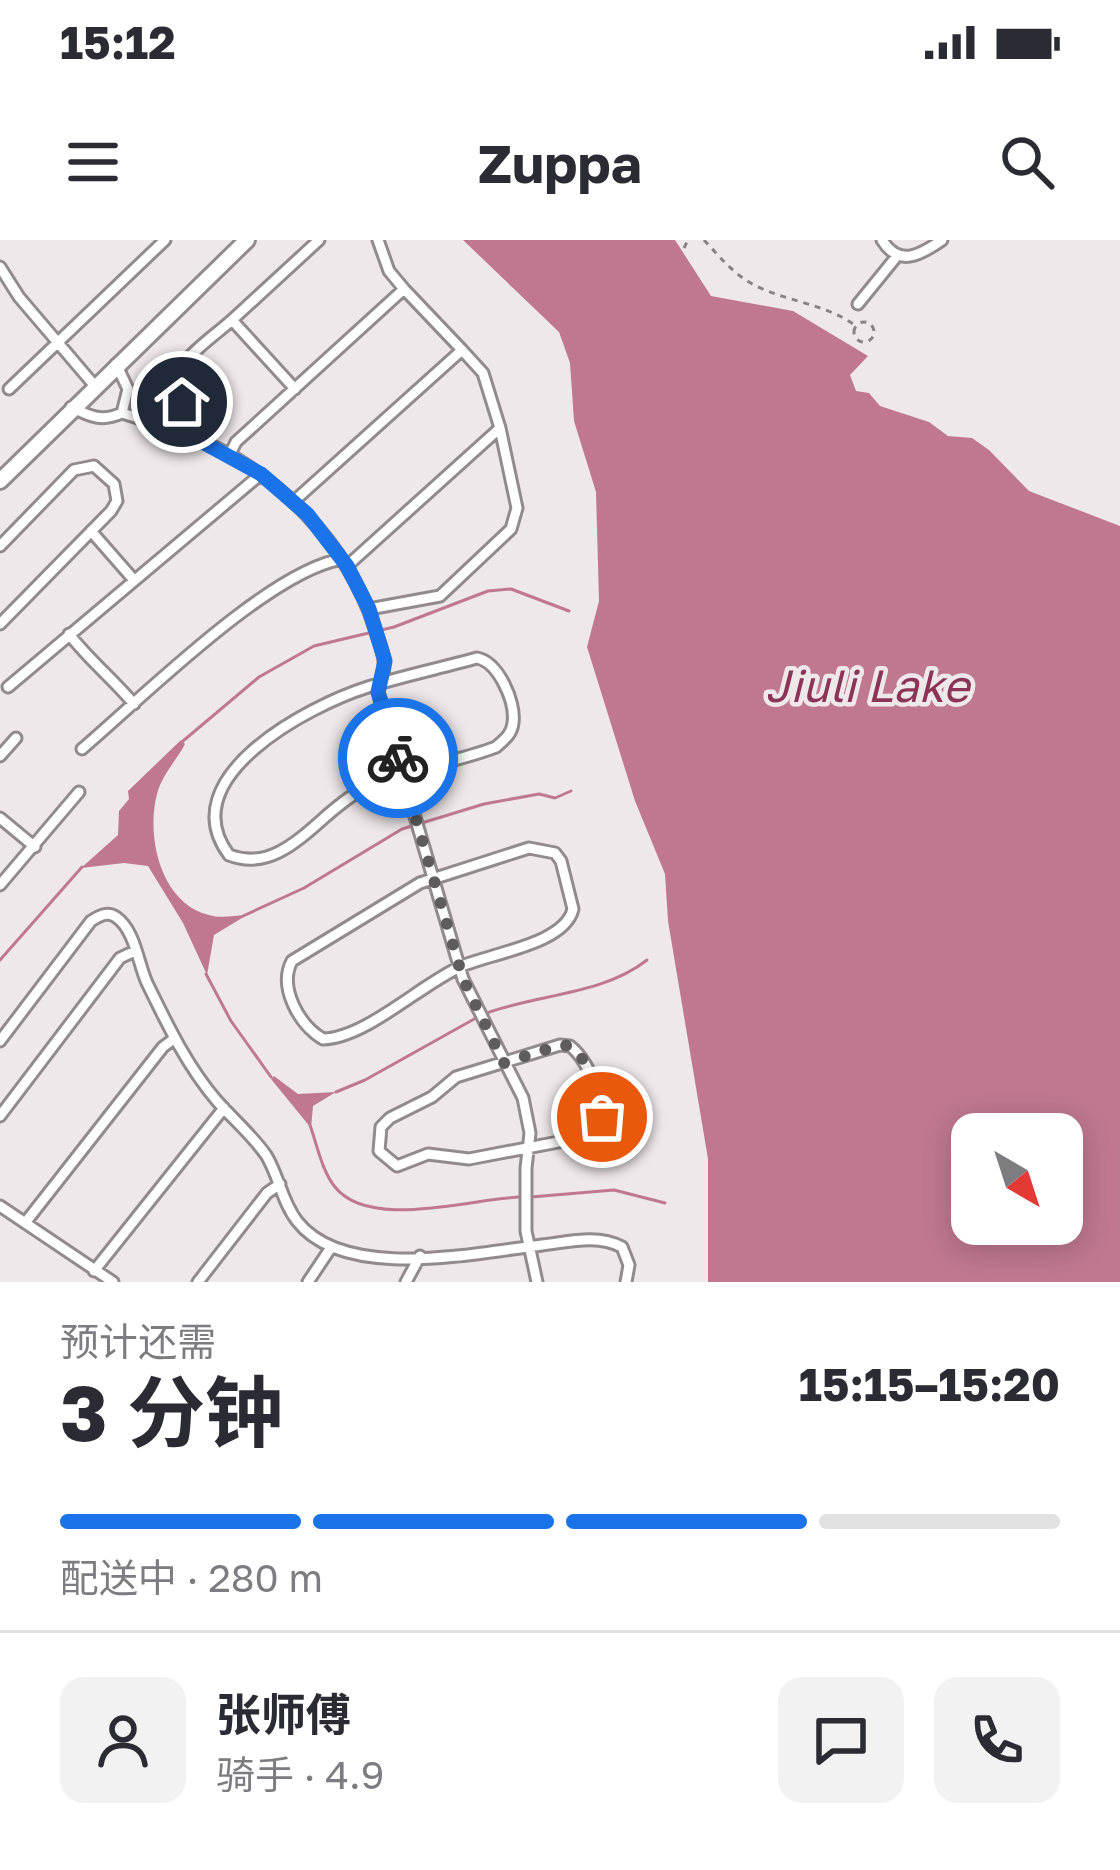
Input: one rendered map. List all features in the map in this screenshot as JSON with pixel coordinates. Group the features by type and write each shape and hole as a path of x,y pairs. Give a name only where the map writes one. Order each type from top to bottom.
{"main road":[{"path":"0,481 247,240"}],"street":[{"path":"9,389 165,240"},
{"path":"195,438 190,410 177,394 175,378 182,366 319,240"},
{"path":"369,609 440,596 512,529 518,508 483,373 389,271 378,240"},
{"path":"881,240 897,256 913,257 942,240"},
{"path":"858,304 897,256"},
{"path":"0,267 94,385"},
{"path":"229,456 236,442 404,289"},
{"path":"232,320 295,389"},
{"path":"293,502 462,350"},
{"path":"116,364 128,388 122,413"},
{"path":"71,407 95,419 122,413 174,429"},
{"path":"174,429 182,422 192,424"},
{"path":"82,749 270,592 320,563 345,563 500,428"},
{"path":"174,429 176,440 182,443 195,438 261,474 308,515 345,563 369,609 385,661 378,692 459,967 523,1098 530,1133 526,1231 536,1282"},
{"path":"0,546 74,470 83,466 102,471 118,493 111,511 0,624"},
{"path":"8,687 261,474"},
{"path":"91,531 133,580"},
{"path":"69,634 90,662 134,704"},
{"path":"477,658 487,660 497,671 513,727 496,747 403,775 353,794 294,844 256,859 229,855 215,828 214,808 221,788 262,741 304,716 380,685 477,658"},
{"path":"0,756 16,738"},
{"path":"0,885 79,792"},
{"path":"0,818 35,847"},
{"path":"529,848 545,850 561,861 571,894 571,918 554,935 459,967 334,1039 313,1034 286,984 292,962 306,951 433,878 529,848"},
{"path":"0,1041 91,921 107,914 116,917 131,938 192,1069 264,1152 296,1219 330,1249 351,1255 420,1256 595,1239 622,1247 628,1256 626,1282"},
{"path":"0,1116 120,958 135,951"},
{"path":"25,1223 163,1047 175,1038"},
{"path":"560,1045 570,1046 587,1064 601,1128 595,1135 528,1148 469,1159 428,1154 397,1166 379,1151 381,1127 390,1118 432,1097 457,1077 560,1045"},
{"path":"94,1271 224,1108"},
{"path":"198,1282 267,1193 280,1184"},
{"path":"0,1206 112,1282"},
{"path":"308,1282 330,1249"},
{"path":"406,1282 420,1256"}],"path":[{"path":"684,248 688,240"},
{"path":"704,240 725,264 756,286 834,312 856,326"}],"water":[{"name":"Jiuli Lake","path":"463,240 675,240 711,296 793,311 868,356 850,375 856,391 869,393 880,406 929,422 948,436 972,438 1029,491 1120,526 1120,1282 708,1282 708,1159 668,921 665,874 635,801 587,647 599,601 596,492 574,421 570,363 559,332"},
{"path":"181,740 185,744 162,781 154,811 161,866 168,883 192,908 214,916 247,915 214,935 207,975 183,923 148,866 124,863 81,868 118,835 119,811 129,799 128,791"},
{"path":"274,1076 298,1094 336,1092 313,1106 311,1128 271,1079"}],"waterway":[{"path":"183,741 259,677 314,646 394,627 488,591 511,589 569,611"},
{"path":"243,916 304,888 402,829 484,804 539,794 555,798 571,791"},
{"path":"0,960 82,867"},
{"path":"484,1014 590,987 647,960"},
{"path":"206,974 231,1021 271,1077"},
{"path":"336,1092 476,1018"},
{"path":"310,1125 330,1181 351,1200 397,1210 521,1197"},
{"path":"531,1197 614,1190 665,1203"}],"way so far":[{"path":"398,758 463,979 504,1063 570,1046 587,1064 602,1117"}],"route":[{"path":"182,402 194,418 195,438 261,474 308,515 347,566 369,609 385,661 378,692 398,758"}]}
